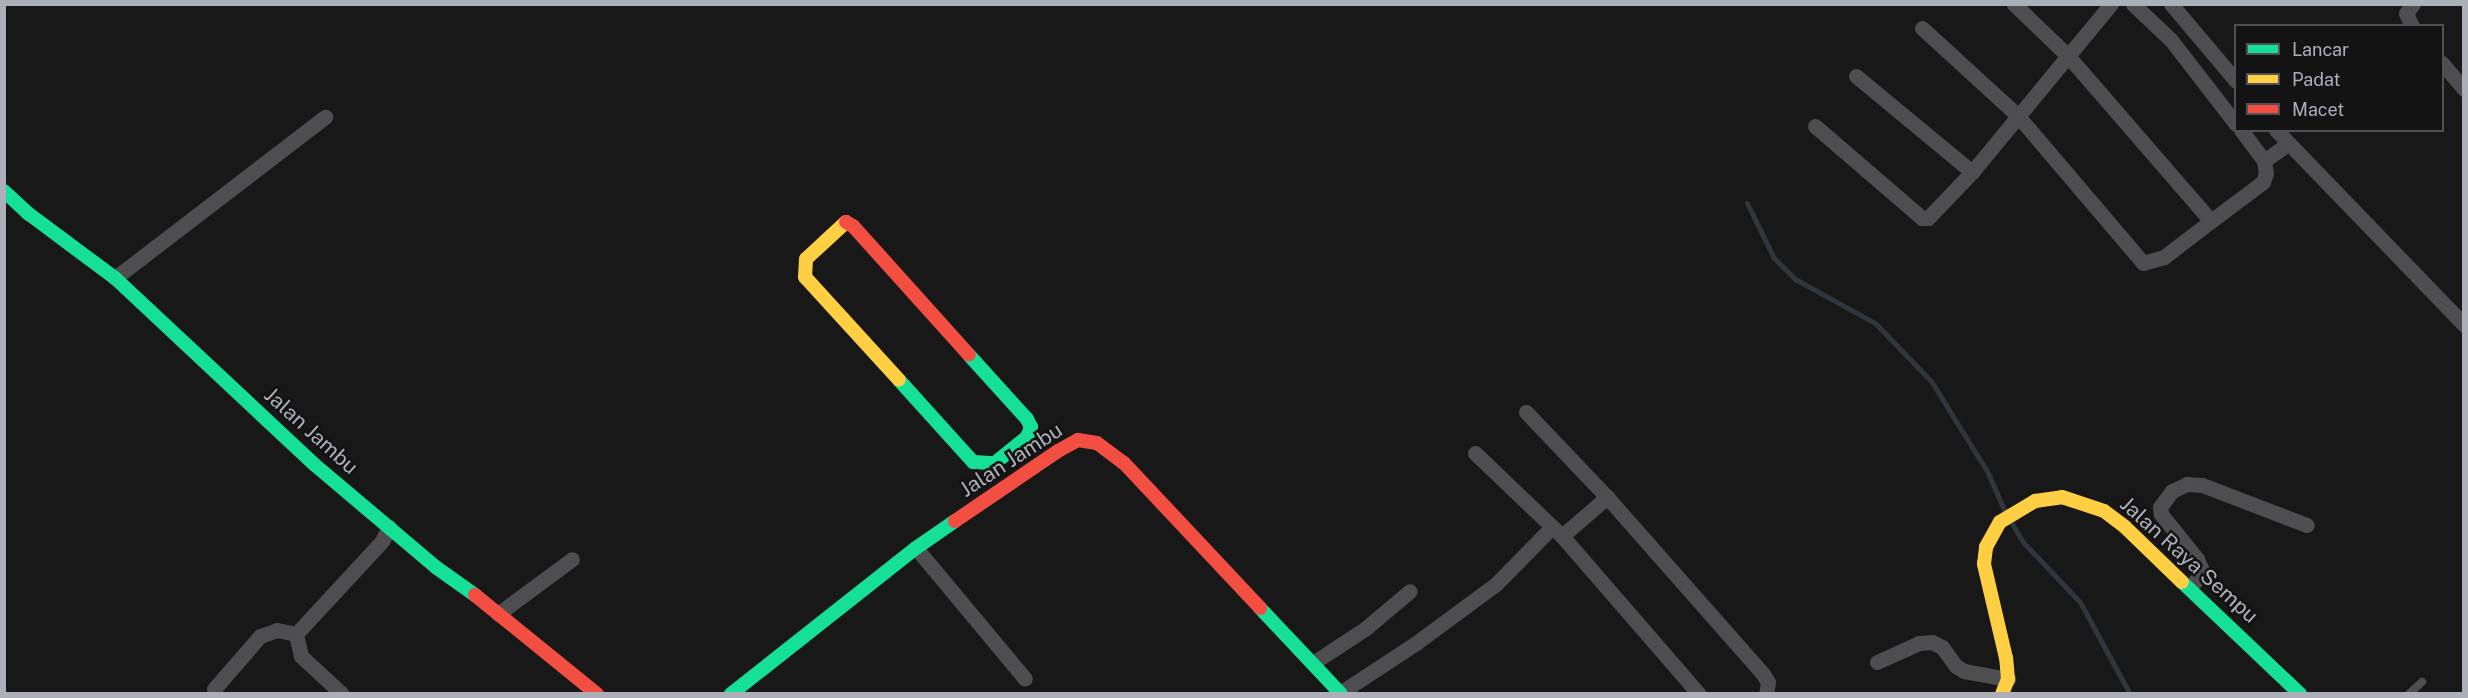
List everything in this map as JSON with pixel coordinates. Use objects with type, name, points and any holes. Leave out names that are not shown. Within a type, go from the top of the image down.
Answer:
[{"type":"street","points":[[2014,4],[2068,56],[2211,221]]},
{"type":"street","points":[[1815,126],[1925,219],[1932,216],[1972,172],[2111,4]]},
{"type":"street","points":[[2133,4],[2171,40],[2234,123]]},
{"type":"street","points":[[2172,4],[2234,80]]},
{"type":"street","points":[[2411,24],[2406,14],[2413,4]]},
{"type":"street","points":[[1922,28],[2018,116],[2143,263],[2164,257],[2263,182],[2266,173],[2264,161],[2242,132]]},
{"type":"street","points":[[2444,65],[2463,89]]},
{"type":"street","points":[[1856,76],[1972,172]]},
{"type":"street","points":[[115,278],[325,117]]},
{"type":"street","points":[[2278,132],[2463,325]]},
{"type":"street","points":[[2264,161],[2287,144]]},
{"type":"street","name":"Jalan Jambu","points":[[4,191],[29,214],[115,278],[315,465],[597,693]]},
{"type":"street","points":[[994,463],[1027,437],[1031,428],[1027,419],[854,226],[846,222],[839,226],[806,259],[805,277],[973,462],[994,463],[1011,483]]},
{"type":"street","points":[[1526,412],[1607,497],[1763,674],[1768,682],[1766,693]]},
{"type":"street","name":"Jalan Jambu","points":[[731,693],[916,548],[1074,442],[1089,441],[1105,448],[1161,500],[1341,693]]},
{"type":"street","points":[[1475,453],[1557,532],[1699,693]]},
{"type":"street","points":[[2190,587],[2200,576],[2201,568],[2197,559],[2161,514],[2160,507],[2172,491],[2187,484],[2202,485],[2307,525]]},
{"type":"street","points":[[1341,693],[1416,643],[1496,584],[1557,532],[1607,497]]},
{"type":"street","name":"Jalan Raya Sempu","points":[[2005,686],[2006,658],[1984,564],[1986,547],[2000,522],[2044,498],[2062,497],[2104,511],[2190,587],[2300,693]]},
{"type":"street","points":[[296,633],[382,541],[389,527]]},
{"type":"street","points":[[916,548],[1025,679]]},
{"type":"street","points":[[498,614],[573,559]]},
{"type":"street","points":[[1313,663],[1366,628],[1410,591]]},
{"type":"street","points":[[214,689],[260,636],[277,630],[296,633]]},
{"type":"street","points":[[296,633],[301,657],[342,693]]},
{"type":"street","points":[[1877,662],[1919,643],[1932,642],[1942,647],[1956,666],[1964,671],[2005,686]]},
{"type":"lane","points":[[2409,693],[2422,682]]},
{"type":"waterway","points":[[1747,203],[1774,258],[1795,279],[1875,323],[1931,381],[1987,471],[2006,514]]},
{"type":"waterway","points":[[2011,522],[2023,542],[2080,602],[2130,694]]},
{"type":"traffic: fast","points":[[4,191],[29,214],[115,278],[315,465],[437,568],[475,595]]},
{"type":"traffic: fast","points":[[899,380],[973,462],[995,463],[1027,437],[1031,427],[1027,419],[969,355]]},
{"type":"traffic: fast","points":[[731,694],[916,548],[955,521]]},
{"type":"traffic: fast","points":[[2182,582],[2300,694]]},
{"type":"traffic: fast","points":[[1260,608],[1341,694]]},
{"type":"traffic: slow","points":[[846,222],[806,259],[805,277],[899,380]]},
{"type":"traffic: slow","points":[[2002,694],[2008,679],[2006,658],[1984,564],[1986,547],[2000,522],[2035,501],[2062,497],[2104,511],[2125,527],[2182,582]]},
{"type":"traffic: jam","points":[[846,222],[853,226],[969,355]]},
{"type":"traffic: jam","points":[[955,521],[1058,451],[1078,440],[1097,443],[1124,463],[1260,608]]},
{"type":"traffic: jam","points":[[475,595],[597,694]]}]
